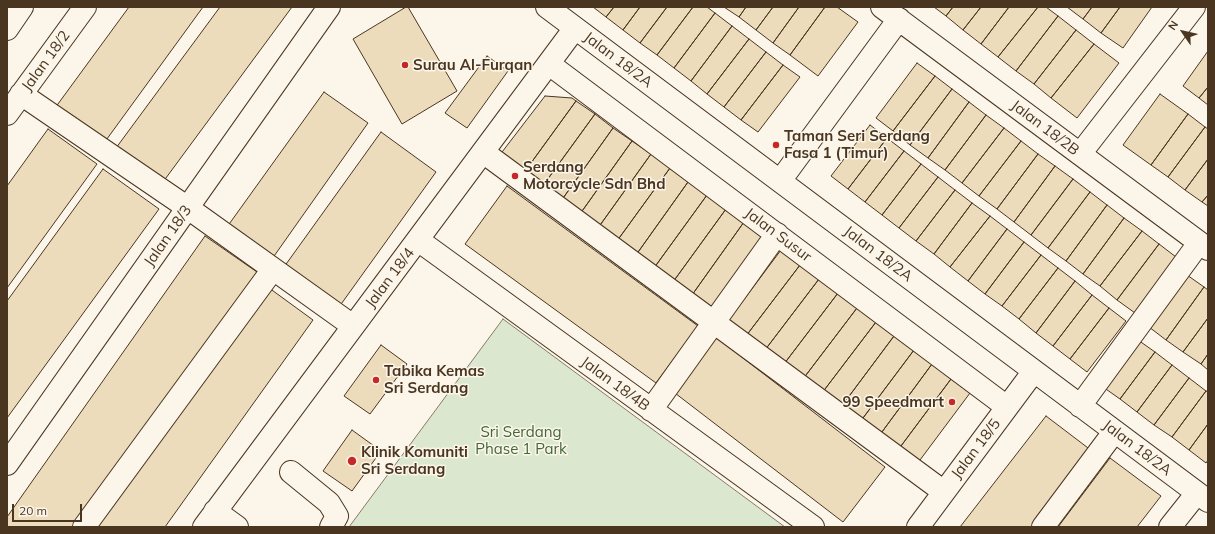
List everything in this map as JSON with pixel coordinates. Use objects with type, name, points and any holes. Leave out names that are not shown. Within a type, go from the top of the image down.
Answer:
[{"type":"street","points":[[7,29],[22,7]]},
{"type":"street","name":"Jalan 18/2","points":[[7,114],[84,7]]},
{"type":"street","name":"Jalan 18/3","points":[[7,464],[330,7]]},
{"type":"street","name":"Jalan 18/2A","points":[[547,7],[1202,497]]},
{"type":"street","points":[[1080,154],[1194,7]]},
{"type":"street","points":[[780,181],[891,13]]},
{"type":"street","name":"Jalan 18/2B","points":[[891,13],[1203,246]]},
{"type":"street","name":"Jalan 18/4","points":[[210,519],[575,28]]},
{"type":"street","name":"Jalan Susur","points":[[548,64],[1007,407]]},
{"type":"street","points":[[21,94],[188,208],[353,326]]},
{"type":"street","points":[[483,152],[944,492]]},
{"type":"street","points":[[651,410],[777,234]]},
{"type":"street","name":"Jalan 18/4B","points":[[418,240],[813,527]]},
{"type":"street","points":[[1080,406],[1203,246]]},
{"type":"street","points":[[84,527],[273,269]]},
{"type":"street","name":"Jalan 18/5","points":[[918,527],[1034,371]]},
{"type":"street","points":[[1042,527],[1114,432]]},
{"type":"street","points":[[291,472],[329,503],[338,516],[331,527]]},
{"type":"street","points":[[1170,527],[1202,497]]},
{"type":"street","points":[[210,519],[237,527]]},
{"type":"green space","name":"Sri Serdang Phase 1 Park","points":[[503,319],[785,527],[349,527]]},
{"type":"building","points":[[129,7],[203,7],[104,143],[55,108]]},
{"type":"building","points":[[220,7],[292,7],[163,182],[116,148]]},
{"type":"building","name":"Surau Al-Furqan","points":[[408,7],[457,91],[402,124],[353,39]]},
{"type":"building","points":[[593,7],[614,7],[606,17]]},
{"type":"building","points":[[614,7],[640,7],[623,30],[606,17]]},
{"type":"building","points":[[640,7],[667,7],[640,43],[623,30]]},
{"type":"building","points":[[667,7],[693,7],[657,55],[640,43]]},
{"type":"building","points":[[693,7],[707,7],[715,13],[674,68],[657,55]]},
{"type":"building","points":[[724,7],[746,7],[739,17]]},
{"type":"building","points":[[746,7],[773,7],[756,30],[739,17]]},
{"type":"building","points":[[773,7],[799,7],[773,43],[756,30]]},
{"type":"building","points":[[799,7],[825,7],[790,55],[773,43]]},
{"type":"building","points":[[825,7],[837,7],[858,22],[818,76],[790,55]]},
{"type":"building","points":[[934,7],[953,7],[946,16]]},
{"type":"building","points":[[953,7],[981,7],[963,30],[946,16]]},
{"type":"building","points":[[981,7],[1009,7],[981,44],[963,30]]},
{"type":"building","points":[[1009,7],[1038,7],[998,57],[981,44]]},
{"type":"building","points":[[1038,7],[1046,7],[1058,16],[1016,71],[998,57]]},
{"type":"building","points":[[1067,7],[1092,7],[1083,19]]},
{"type":"building","points":[[1092,7],[1120,7],[1101,33],[1083,19]]},
{"type":"building","points":[[1120,7],[1152,7],[1123,48],[1101,33]]},
{"type":"building","points":[[715,13],[732,26],[691,81],[674,68]]},
{"type":"building","points":[[1058,16],[1076,30],[1034,84],[1016,71]]},
{"type":"building","points":[[732,26],[749,39],[707,94],[691,81]]},
{"type":"building","points":[[1076,30],[1094,44],[1051,98],[1034,84]]},
{"type":"building","points":[[749,39],[766,52],[724,107],[707,94]]},
{"type":"building","points":[[1094,44],[1119,63],[1077,118],[1051,98]]},
{"type":"building","points":[[1208,51],[1208,87],[1199,98],[1183,86]]},
{"type":"building","points":[[766,52],[783,65],[741,120],[724,107]]},
{"type":"building","points":[[487,56],[508,71],[467,128],[445,113]]},
{"type":"building","points":[[917,63],[935,76],[893,131],[876,118]]},
{"type":"building","points":[[783,65],[800,77],[758,132],[741,120]]},
{"type":"building","points":[[935,76],[952,89],[910,145],[893,131]]},
{"type":"building","points":[[1208,87],[1208,105],[1199,98]]},
{"type":"building","points":[[952,89],[969,102],[928,158],[910,145]]},
{"type":"building","points":[[324,92],[368,123],[272,259],[227,227]]},
{"type":"building","points":[[1160,94],[1188,114],[1151,165],[1123,145]]},
{"type":"building","points":[[545,96],[572,98],[576,101],[523,174],[499,156]]},
{"type":"building","points":[[576,101],[595,114],[542,187],[523,174]]},
{"type":"building","points":[[969,102],[986,115],[945,170],[928,158]]},
{"type":"building","points":[[595,114],[613,128],[561,201],[542,187]]},
{"type":"building","points":[[1188,114],[1205,127],[1168,177],[1151,165]]},
{"type":"building","points":[[986,115],[1004,128],[962,183],[945,170]]},
{"type":"building","points":[[870,125],[887,138],[848,189],[831,176]]},
{"type":"building","points":[[1205,127],[1208,129],[1208,159],[1185,190],[1168,177]]},
{"type":"building","points":[[613,128],[632,141],[580,214],[561,201]]},
{"type":"building","points":[[1004,128],[1021,141],[979,196],[962,183]]},
{"type":"building","points":[[48,129],[97,164],[7,288],[7,186]]},
{"type":"building","points":[[381,132],[436,172],[339,307],[284,267]]},
{"type":"building","points":[[887,138],[904,151],[865,202],[848,189]]},
{"type":"building","points":[[632,141],[651,154],[598,228],[580,214]]},
{"type":"building","points":[[1021,141],[1038,154],[997,209],[979,196]]},
{"type":"building","points":[[904,151],[921,164],[882,215],[865,202]]},
{"type":"building","points":[[651,154],[670,168],[617,241],[598,228]]},
{"type":"building","points":[[1038,154],[1055,166],[1014,222],[997,209]]},
{"type":"building","points":[[1208,159],[1208,195],[1202,202],[1185,190]]},
{"type":"building","points":[[921,164],[938,177],[899,228],[882,215]]},
{"type":"building","points":[[1055,166],[1073,179],[1031,235],[1014,222]]},
{"type":"building","points":[[670,168],[688,182],[636,255],[617,241]]},
{"type":"building","points":[[103,169],[159,209],[7,418],[7,301]]},
{"type":"building","points":[[938,177],[955,190],[916,241],[899,228]]},
{"type":"building","points":[[1073,179],[1090,192],[1048,248],[1031,235]]},
{"type":"building","points":[[688,182],[707,195],[654,268],[636,255]]},
{"type":"building","points":[[507,186],[698,326],[656,383],[465,244]]},
{"type":"building","points":[[955,190],[972,203],[934,254],[916,241]]},
{"type":"building","points":[[1090,192],[1107,205],[1066,261],[1048,248]]},
{"type":"building","points":[[707,195],[726,209],[673,282],[654,268]]},
{"type":"building","points":[[1208,195],[1208,206],[1202,202]]},
{"type":"building","points":[[972,203],[990,216],[950,267],[934,254]]},
{"type":"building","points":[[1107,205],[1124,218],[1083,274],[1066,261]]},
{"type":"building","points":[[726,209],[744,222],[692,295],[673,282]]},
{"type":"building","points":[[990,216],[1007,229],[968,281],[950,267]]},
{"type":"building","points":[[1124,218],[1142,231],[1100,286],[1083,274]]},
{"type":"building","points":[[744,222],[763,236],[710,309],[692,295]]},
{"type":"building","points":[[1007,229],[1024,242],[985,294],[968,281]]},
{"type":"building","points":[[1142,231],[1159,244],[1117,300],[1100,286]]},
{"type":"building","points":[[205,236],[257,272],[76,527],[7,527],[7,517]]},
{"type":"building","points":[[1024,242],[1041,255],[1002,306],[985,294]]},
{"type":"building","points":[[1159,244],[1176,257],[1135,313],[1117,300]]},
{"type":"building","points":[[781,250],[800,265],[746,336],[727,322]]},
{"type":"building","points":[[1041,255],[1058,268],[1019,319],[1002,306]]},
{"type":"building","points":[[800,265],[819,279],[765,350],[746,336]]},
{"type":"building","points":[[1058,268],[1075,281],[1036,333],[1019,319]]},
{"type":"building","points":[[1187,275],[1204,287],[1166,340],[1149,327]]},
{"type":"building","points":[[819,279],[838,293],[784,364],[765,350]]},
{"type":"building","points":[[1075,281],[1092,295],[1053,346],[1036,333]]},
{"type":"building","points":[[265,285],[313,320],[165,527],[93,527]]},
{"type":"building","points":[[1204,287],[1208,290],[1208,318],[1183,352],[1166,340]]},
{"type":"building","points":[[838,293],[857,308],[803,379],[784,364]]},
{"type":"building","points":[[1092,295],[1109,308],[1070,359],[1053,346]]},
{"type":"building","points":[[857,308],[876,322],[822,393],[803,379]]},
{"type":"building","points":[[1109,308],[1126,321],[1087,372],[1070,359]]},
{"type":"building","points":[[1208,318],[1208,354],[1201,364],[1183,352]]},
{"type":"building","points":[[876,322],[894,336],[841,407],[822,393]]},
{"type":"building","points":[[713,335],[885,467],[843,522],[671,390]]},
{"type":"building","points":[[894,336],[914,350],[860,422],[841,407]]},
{"type":"building","points":[[1138,340],[1155,352],[1120,399],[1103,387]]},
{"type":"building","name":"Tabika Kemas Sri Serdang","points":[[381,345],[407,364],[370,414],[344,396]]},
{"type":"building","points":[[914,350],[932,364],[879,436],[860,422]]},
{"type":"building","points":[[1155,352],[1172,365],[1137,412],[1120,399]]},
{"type":"building","points":[[1208,354],[1208,370],[1201,364]]},
{"type":"building","points":[[932,364],[951,379],[898,450],[879,436]]},
{"type":"building","points":[[1172,365],[1189,378],[1154,425],[1137,412]]},
{"type":"building","points":[[1189,378],[1206,391],[1172,437],[1154,425]]},
{"type":"building","points":[[951,379],[970,393],[917,464],[898,450]]},
{"type":"building","points":[[1206,391],[1208,392],[1208,424],[1189,450],[1172,437]]},
{"type":"building","points":[[1046,416],[1096,454],[1039,527],[960,527]]},
{"type":"building","points":[[1208,424],[1208,460],[1206,463],[1189,450]]},
{"type":"building","name":"Klinik Komuniti Sri Serdang","points":[[352,430],[381,451],[352,491],[323,471]]},
{"type":"building","points":[[1110,458],[1161,496],[1137,527],[1058,527]]},
{"type":"place","name":"Surau Al-Furqan","points":[[405,65]]},
{"type":"place","name":"Taman Seri Serdang Fasa 1 (Timur)","points":[[776,145]]},
{"type":"place","name":"Serdang Motorcycle Sdn Bhd","points":[[515,176]]},
{"type":"place","name":"Tabika Kemas Sri Serdang","points":[[376,380]]},
{"type":"place","name":"99 Speedmart","points":[[952,402]]},
{"type":"place","name":"Klinik Komuniti Sri Serdang","points":[[352,461]]}]
